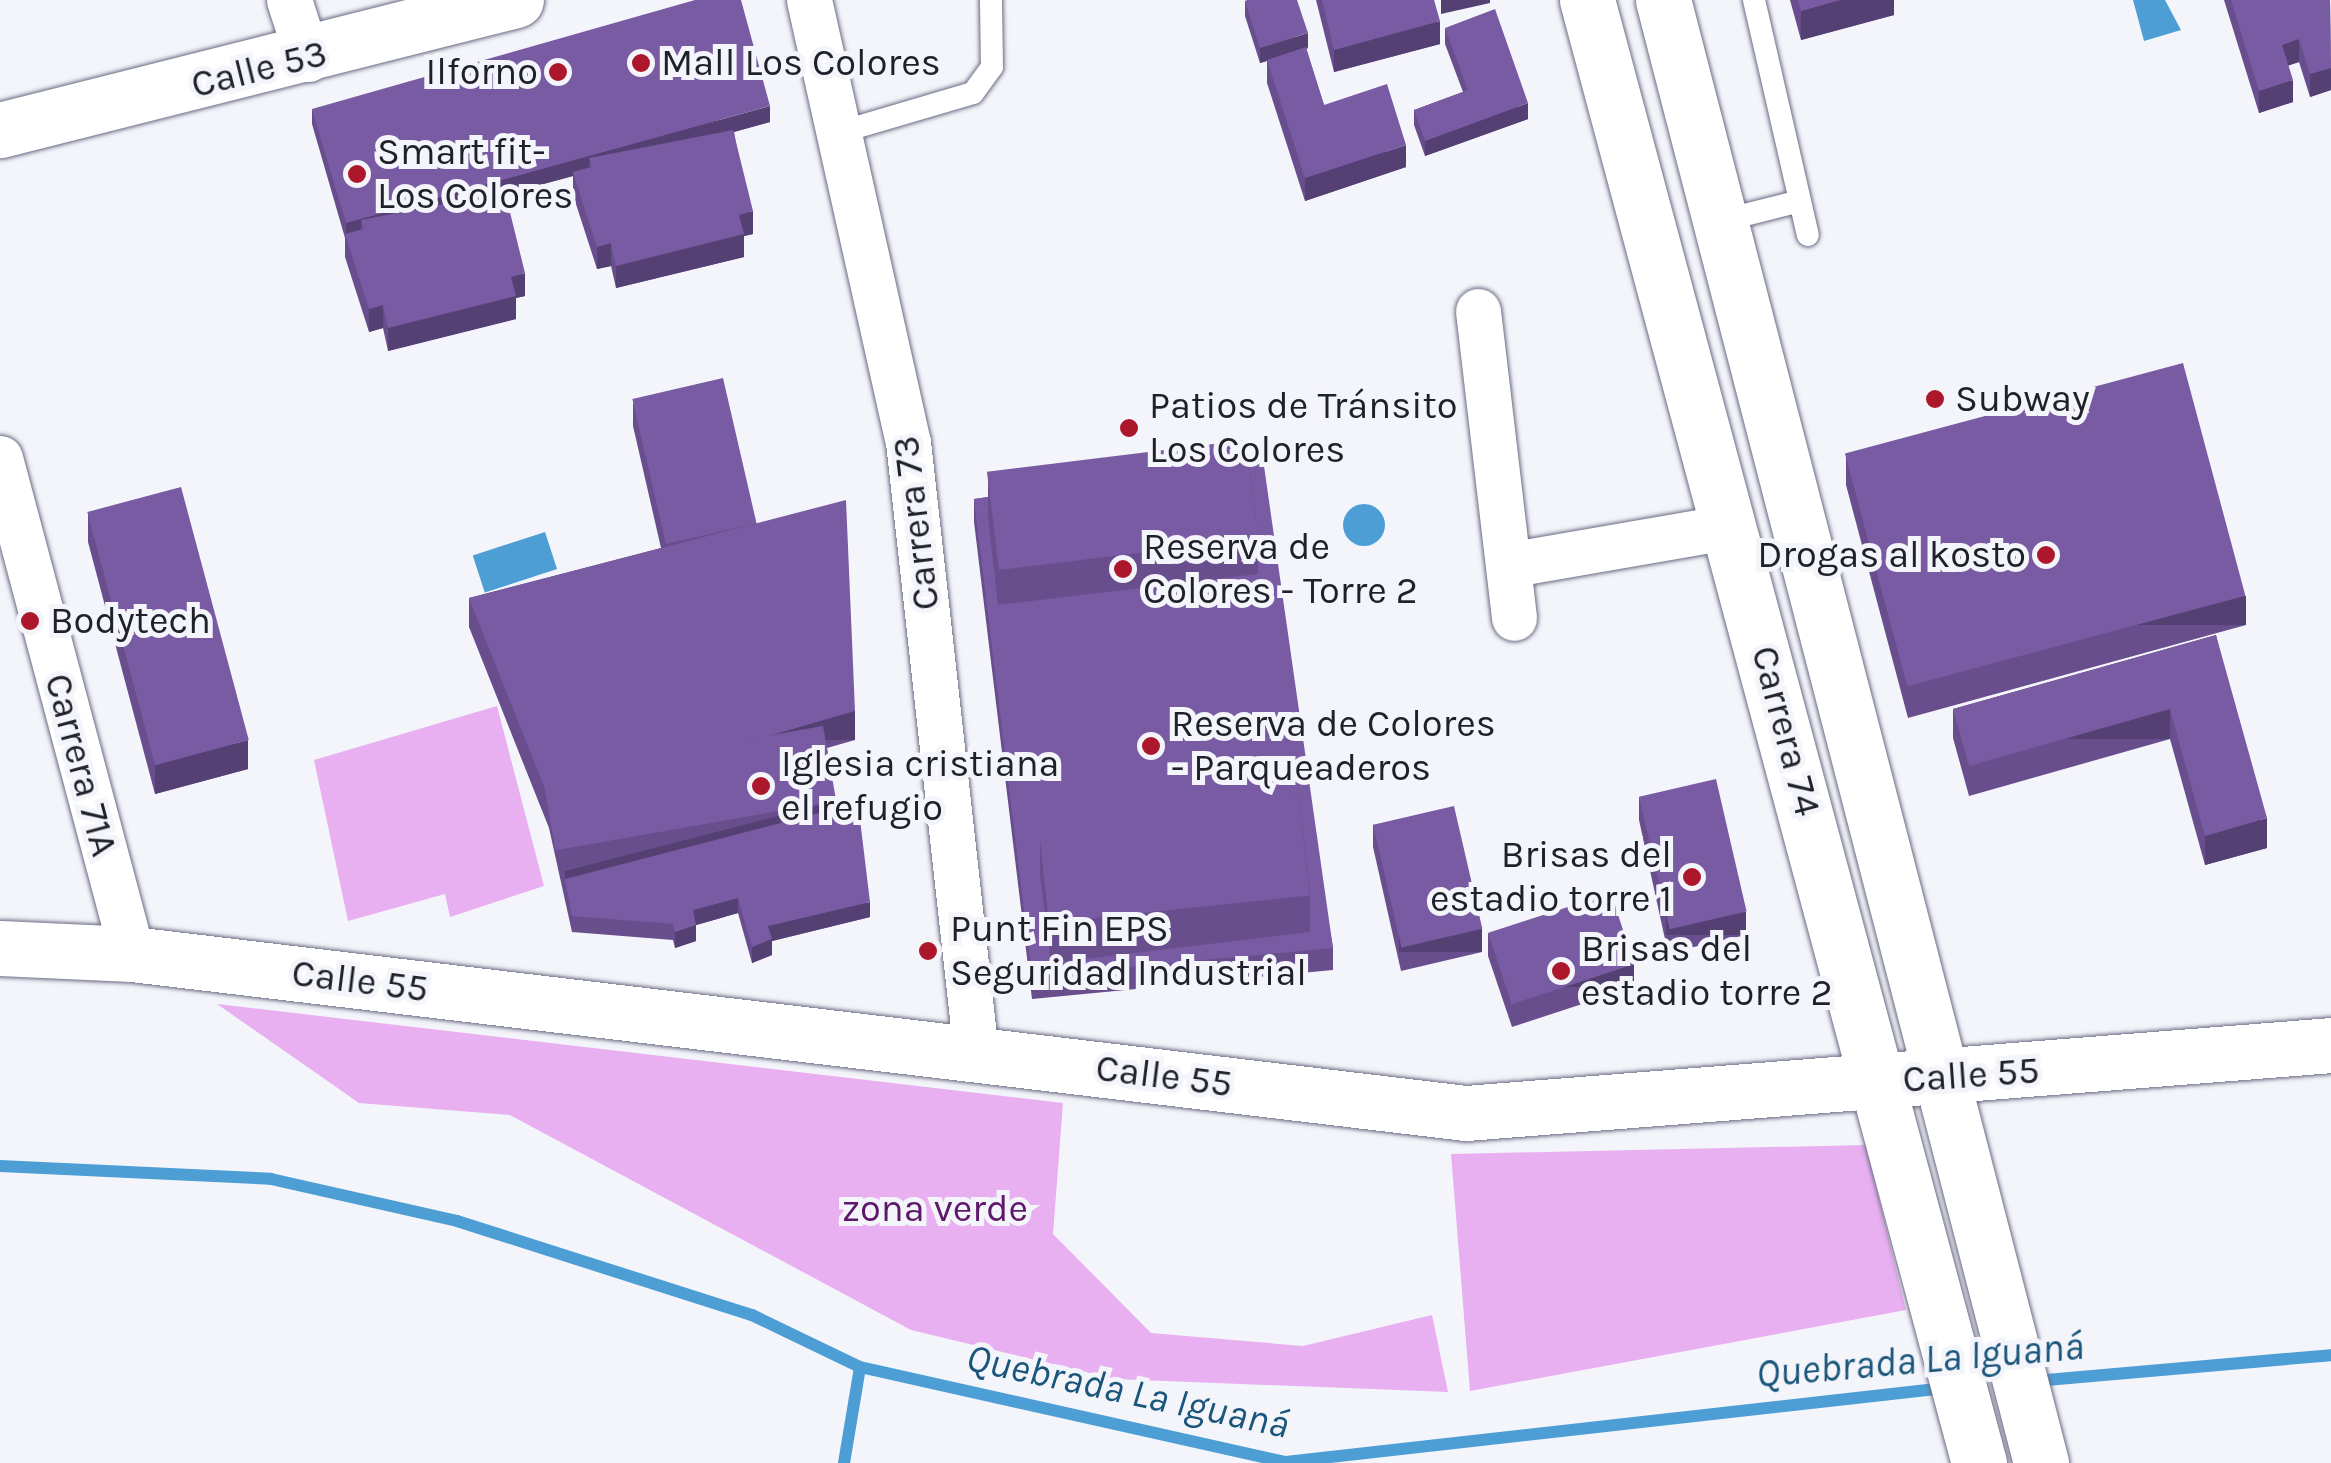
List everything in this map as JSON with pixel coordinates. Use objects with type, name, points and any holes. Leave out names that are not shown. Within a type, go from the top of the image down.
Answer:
[{"type":"main road","name":"Carrera 74","points":[[1587,0],[1732,526],[1872,1082],[1979,1463]]},
{"type":"main road","name":"Carrera 74","points":[[1663,0],[2041,1463]]},
{"type":"main road","name":"Calle 53","points":[[0,130],[308,60],[495,2]]},
{"type":"main road","name":"Calle 55","points":[[0,948],[132,954],[1466,1113],[2331,1045]]},
{"type":"street","points":[[289,0],[308,60]]},
{"type":"street","name":"Carrera 73","points":[[809,0],[844,132],[908,442],[976,1054]]},
{"type":"street","points":[[1478,310],[1513,564],[1514,618]]},
{"type":"street","name":"Carrera 71A","points":[[0,458],[11,547],[132,954]]},
{"type":"street","points":[[1513,564],[1732,526]]},
{"type":"lane","points":[[844,132],[972,92],[992,68],[991,0]]},
{"type":"lane","points":[[1754,0],[1808,235]]},
{"type":"lane","points":[[1720,222],[1800,200]]},
{"type":"green space","points":[[497,706],[544,886],[450,917],[445,894],[348,921],[314,760]]},
{"type":"green space","name":"zona verde","points":[[217,1004],[1063,1103],[1053,1234],[1151,1333],[1303,1346],[1432,1315],[1448,1392],[1115,1379],[911,1330],[510,1115],[359,1103]]},
{"type":"green space","points":[[1866,1145],[1906,1310],[1470,1391],[1451,1154]]},
{"type":"water","points":[[2133,0],[2165,0],[2181,30],[2144,41]]},
{"type":"water","points":[[1364,504],[1379,510],[1385,525],[1379,540],[1364,546],[1349,540],[1343,525],[1349,510]]},
{"type":"water","points":[[545,532],[557,569],[485,593],[473,555]]},
{"type":"building","name":"Mall Los Colores","points":[[695,0],[741,0],[770,106],[346,223],[312,109]]},
{"type":"building","points":[[1247,0],[1297,0],[1308,33],[1260,48]]},
{"type":"building","points":[[1322,0],[1434,0],[1440,21],[1334,50]]},
{"type":"building","points":[[1798,0],[1840,0],[1801,11]]},
{"type":"building","points":[[2231,0],[2330,0],[2331,68],[2310,74],[2299,39],[2282,45],[2293,80],[2259,91]]},
{"type":"building","points":[[1495,9],[1528,103],[1425,141],[1414,110],[1468,90],[1445,28]]},
{"type":"building","points":[[1306,47],[1324,105],[1387,84],[1406,145],[1305,178],[1267,60]]},
{"type":"building","points":[[733,130],[753,211],[739,215],[744,234],[616,266],[611,243],[597,247],[573,172],[591,167],[589,158]]},
{"type":"building","points":[[505,192],[525,273],[511,277],[516,296],[388,328],[383,305],[369,309],[345,234],[363,229],[361,220]]},
{"type":"building","name":"Drogas al kosto","points":[[2183,363],[2245,596],[1907,686],[1845,454]]},
{"type":"building","points":[[723,378],[757,523],[666,544],[632,399]]},
{"type":"building","points":[[1246,440],[1258,538],[999,570],[987,472]]},
{"type":"building","points":[[1263,459],[1333,948],[1032,976],[974,499],[988,497],[998,605],[1258,574],[1249,461]],"holes":[[[1299,797],[1310,895],[1310,932],[1051,963],[1040,875],[1040,838]]]},
{"type":"building","points":[[181,487],[249,740],[155,765],[87,512]]},
{"type":"building","points":[[846,500],[855,711],[549,799],[469,598]]},
{"type":"building","points":[[2216,635],[2267,818],[2205,836],[2170,709],[1969,766],[1953,709]]},
{"type":"building","points":[[823,726],[836,801],[556,850],[542,775]]},
{"type":"building","name":"Brisas del estadio torre 1","points":[[1716,779],[1747,912],[1670,929],[1639,797]]},
{"type":"building","points":[[1299,797],[1309,895],[1049,923],[1038,824]]},
{"type":"building","points":[[858,803],[870,902],[768,926],[772,939],[752,947],[738,898],[693,910],[696,925],[675,932],[673,924],[572,916],[565,879]]},
{"type":"building","points":[[1454,806],[1482,929],[1401,947],[1373,825]]},
{"type":"building","name":"Brisas del estadio torre 2","points":[[1611,893],[1634,964],[1511,1004],[1488,933]]},
{"type":"waterway","name":"Quebrada La Iguaná","points":[[0,1166],[271,1179],[457,1221],[752,1315],[860,1367],[1286,1462],[1945,1388]]},
{"type":"waterway","name":"Quebrada La Iguaná","points":[[2035,1381],[2331,1355]]},
{"type":"waterway","points":[[844,1463],[860,1367]]},
{"type":"place","name":"Mall Los Colores","points":[[641,63]]},
{"type":"place","name":"Ilforno","points":[[558,72]]},
{"type":"place","name":"Smart fit- Los Colores","points":[[357,174]]},
{"type":"place","name":"Subway","points":[[1935,399]]},
{"type":"place","name":"Patios de Tránsito Los Colores","points":[[1129,428]]},
{"type":"place","name":"Drogas al kosto","points":[[2046,555]]},
{"type":"place","name":"Reserva de Colores - Torre 2","points":[[1123,569]]},
{"type":"place","name":"Bodytech","points":[[30,621]]},
{"type":"place","name":"Reserva de Colores - Parqueaderos","points":[[1151,746]]},
{"type":"place","name":"Iglesia cristiana el refugio","points":[[761,786]]},
{"type":"place","name":"Brisas del estadio torre 1","points":[[1692,877]]},
{"type":"place","name":"Punt Fin EPS Seguridad Industrial","points":[[928,951]]},
{"type":"place","name":"Brisas del estadio torre 2","points":[[1561,971]]}]
